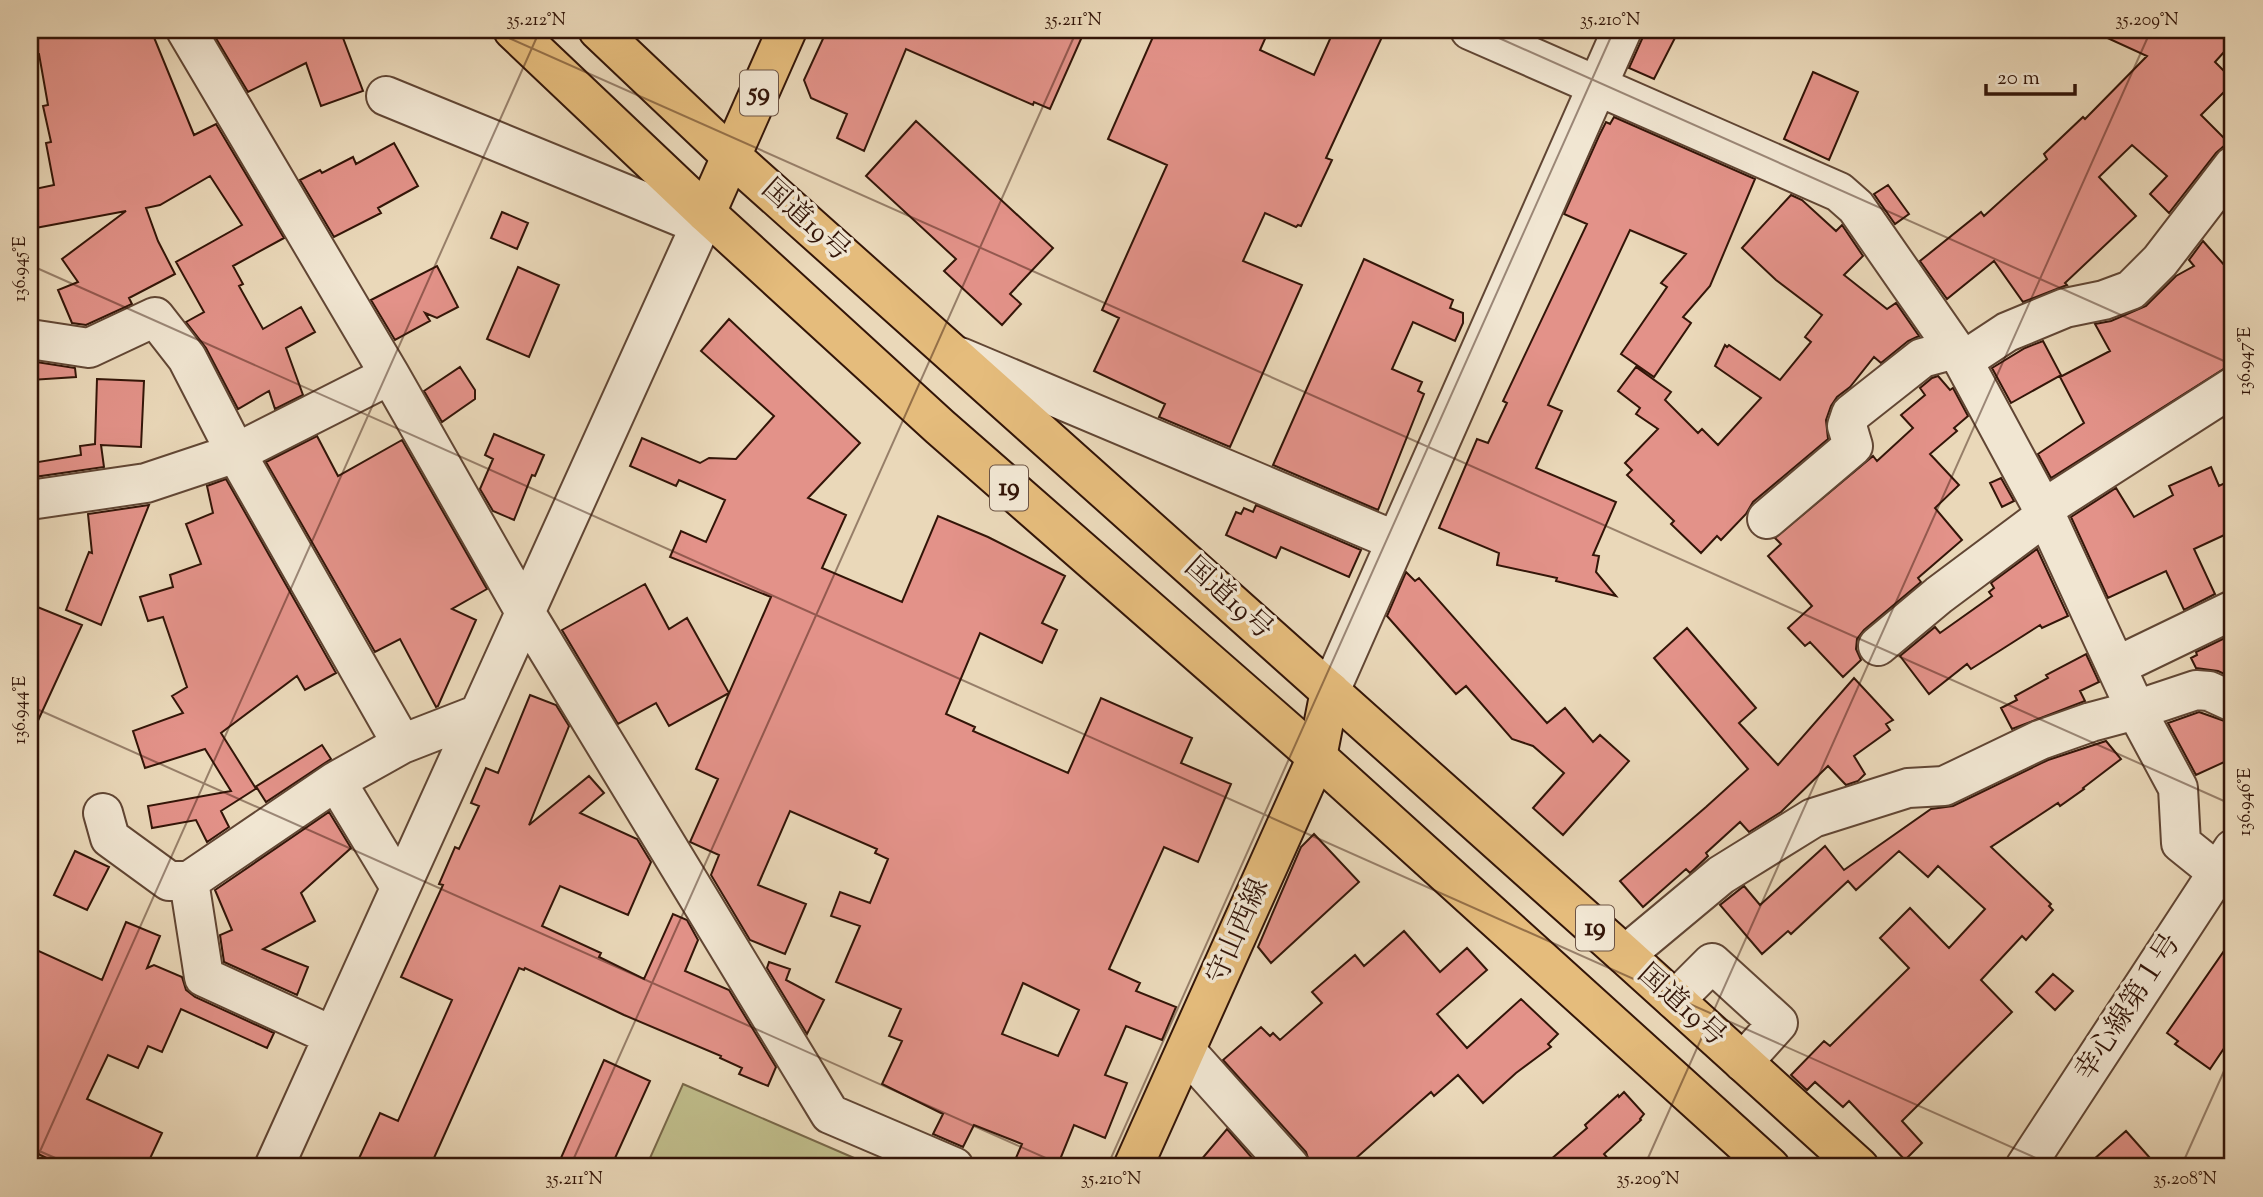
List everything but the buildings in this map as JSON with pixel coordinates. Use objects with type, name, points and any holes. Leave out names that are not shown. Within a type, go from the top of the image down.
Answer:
[{"type":"main road","name":"19","points":[[513,30],[704,219],[1317,757],[1770,1167]]},
{"type":"main road","name":"国道19号","points":[[598,30],[731,156],[1859,1167]]},
{"type":"main road","name":"59","points":[[704,219],[787,30]]},
{"type":"main road","name":"守山西線","points":[[1133,1167],[1317,757],[1330,691]]},
{"type":"street","points":[[186,30],[390,375],[525,612],[830,1114],[954,1167]]},
{"type":"street","points":[[1470,30],[1839,192],[1856,207],[1959,355],[2044,512],[2136,710],[2178,788],[2181,844],[2229,856]]},
{"type":"street","points":[[1330,691],[1622,30]]},
{"type":"street","points":[[274,1167],[704,219],[386,96]]},
{"type":"street","points":[[1767,519],[1853,446],[1847,426],[1851,414],[1922,358],[1959,355],[2065,308],[2104,300],[2131,290],[2160,261],[2233,166]]},
{"type":"street","points":[[30,339],[89,348],[155,317],[187,358],[236,453],[402,744]]},
{"type":"street","points":[[957,356],[1396,541]]},
{"type":"street","points":[[30,500],[146,483],[236,453],[390,375]]},
{"type":"street","points":[[1878,646],[2044,512],[2233,387]]},
{"type":"street","points":[[2117,666],[2233,610]]},
{"type":"street","points":[[1625,955],[1721,875],[1813,818],[1908,788],[1944,786],[2040,740],[2196,690],[2209,691],[2233,702]]},
{"type":"street","points":[[103,813],[110,838],[169,881],[189,881],[336,781],[402,744],[479,714]]},
{"type":"street","points":[[336,781],[400,887]]},
{"type":"street","name":"幸心線第１号","points":[[2025,1167],[2229,856]]},
{"type":"street","points":[[189,881],[204,977],[333,1036]]},
{"type":"street","points":[[1675,1000],[1712,963],[1778,1023],[1743,1062]]},
{"type":"street","points":[[1186,1051],[1290,1167]]},
{"type":"shaded area","points":[[683,1084],[875,1167],[646,1167]]}]
